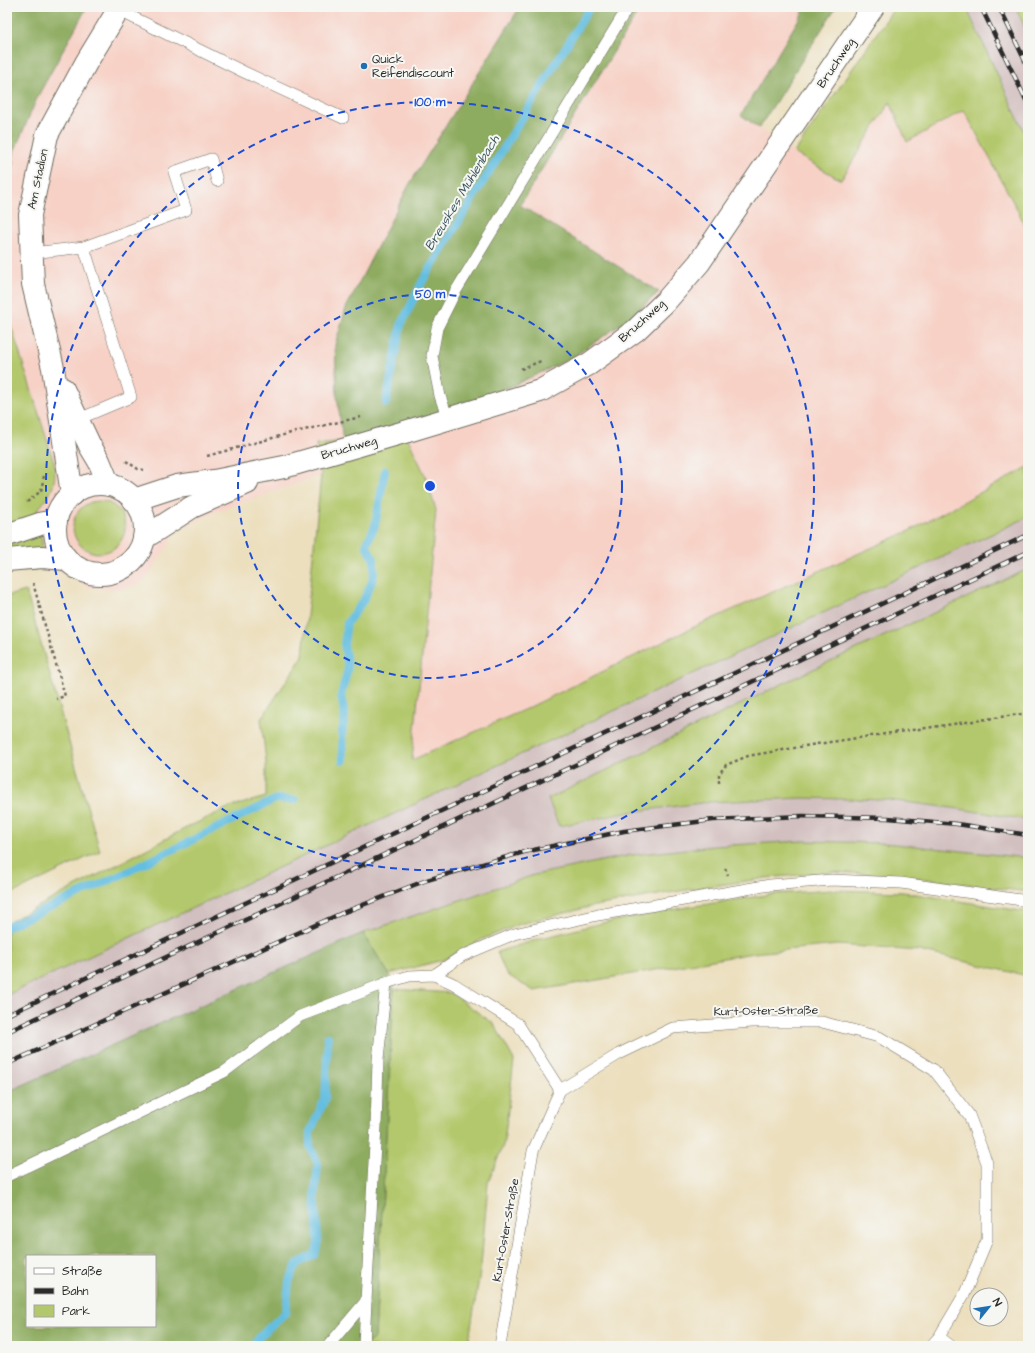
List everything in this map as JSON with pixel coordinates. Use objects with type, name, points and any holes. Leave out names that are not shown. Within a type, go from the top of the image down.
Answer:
[{"type":"street","name":"Bruchweg","points":[[134,500],[177,486],[214,481],[284,467],[448,419],[540,391],[589,364],[636,330],[666,301],[699,264],[873,7]]},
{"type":"street","name":"Am Stadion","points":[[72,494],[70,424],[53,368],[34,284],[30,215],[47,135],[86,63],[119,9]]},
{"type":"street","name":"Am Stadion","points":[[70,424],[90,446],[99,461],[109,485]]},
{"type":"street","name":"Bruchweg","points":[[144,538],[192,507],[284,467]]},
{"type":"street","points":[[96,484],[109,485],[122,491],[134,500],[143,518],[144,538],[140,551],[131,562],[119,570],[105,574],[90,574],[77,568],[66,559],[59,548],[55,535],[56,521],[61,506],[72,494],[83,488],[96,484]]},
{"type":"street","points":[[7,535],[43,523],[56,521]]},
{"type":"street","points":[[7,560],[42,557],[66,559]]},
{"type":"lane","points":[[448,419],[440,396],[432,356],[437,328],[454,294],[628,7]]},
{"type":"lane","points":[[119,9],[244,72],[343,118]]},
{"type":"lane","points":[[32,253],[84,247],[186,210],[174,172],[211,159],[217,181]]},
{"type":"lane","points":[[70,424],[132,397],[84,247]]},
{"type":"lane","points":[[7,1176],[224,1072],[300,1016],[386,983],[409,976],[434,974],[462,956],[514,934],[605,913],[770,885],[832,880],[901,883],[1028,901]]},
{"type":"lane","points":[[434,974],[454,984],[518,1024],[560,1090]]},
{"type":"lane","points":[[364,1346],[376,1127],[378,1060],[386,983]]},
{"type":"lane","name":"Kurt-Oster-Straße","points":[[500,1346],[533,1151],[560,1090],[619,1054],[673,1028],[752,1022],[822,1022],[879,1037],[934,1070],[968,1115],[987,1163],[987,1240],[965,1293],[939,1337],[931,1346]]},
{"type":"lane","points":[[328,1346],[366,1301]]},
{"type":"lane","points":[[939,1337],[951,1346]]},
{"type":"path","points":[[33,580],[65,696],[56,699]]},
{"type":"path","points":[[719,783],[719,774],[726,765],[748,756],[817,744],[1028,713]]},
{"type":"shaded area","points":[[87,7],[520,7],[409,185],[346,308],[335,345],[337,396],[343,441],[316,444],[321,475],[216,512],[175,531],[169,544],[143,583],[119,589],[89,588],[64,572],[46,569],[37,510],[45,502],[56,475],[54,462],[8,313],[7,304],[7,216],[14,152],[38,96]]},
{"type":"shaded area","points":[[641,7],[806,7],[741,115],[794,153],[841,180],[891,102],[908,142],[964,110],[1028,233],[1028,467],[909,531],[694,627],[528,708],[412,760],[436,510],[402,426],[457,408],[512,386],[570,359],[659,292],[520,205]]},
{"type":"shaded area","points":[[966,7],[1015,7],[1028,33],[1028,140]]},
{"type":"shaded area","points":[[1028,517],[1028,569],[790,680],[549,799],[559,826],[630,812],[709,802],[802,798],[889,800],[960,809],[1028,820],[1028,858],[885,843],[804,841],[714,846],[631,855],[534,875],[363,933],[7,1092],[7,995]]},
{"type":"green space","points":[[7,7],[87,7],[38,96],[14,152],[7,216]]},
{"type":"green space","points":[[520,7],[641,7],[520,205],[659,292],[626,321],[570,359],[512,386],[457,408],[343,441],[337,396],[335,345],[346,308],[409,185]]},
{"type":"green space","points":[[806,7],[836,7],[759,128],[741,115]]},
{"type":"green space","points":[[895,7],[966,7],[1028,140],[1028,233],[1020,215],[964,110],[907,142],[890,102],[841,180],[794,153]]},
{"type":"green space","points":[[1015,7],[1028,7],[1028,33]]},
{"type":"green space","points":[[7,313],[54,462],[55,477],[50,494],[37,510],[46,569],[17,570],[7,572]]},
{"type":"green space","points":[[402,426],[425,475],[436,510],[412,760],[528,708],[694,627],[909,531],[1028,467],[1028,517],[7,995],[7,923],[188,827],[230,807],[266,797],[266,761],[261,719],[303,656],[321,475],[316,444],[343,441]]},
{"type":"green space","points":[[94,501],[104,501],[118,508],[125,522],[125,532],[118,546],[104,553],[94,553],[84,549],[77,542],[73,532],[73,522],[77,512],[84,505]]},
{"type":"green space","points":[[1028,569],[1028,820],[960,809],[889,800],[802,798],[709,802],[630,812],[559,826],[548,799],[790,680]]},
{"type":"green space","points":[[26,591],[100,851],[7,896],[7,596]]},
{"type":"green space","points":[[804,841],[885,843],[1028,858],[1028,892],[902,876],[832,872],[766,878],[589,907],[520,924],[483,939],[443,960],[389,974],[363,933],[534,875],[631,855],[714,846]]},
{"type":"green space","points":[[833,890],[903,892],[1028,912],[1028,976],[919,951],[838,945],[753,953],[534,991],[506,974],[497,952],[542,938],[602,923],[688,907],[773,894]]},
{"type":"green space","points":[[363,933],[389,974],[394,989],[375,1338],[364,1346],[7,1346],[7,1092]]},
{"type":"green space","points":[[394,989],[451,993],[494,1024],[514,1060],[504,1143],[488,1183],[481,1266],[468,1346],[364,1346],[375,1337]]},
{"type":"waterway","name":"Breuskes Mühlenbach","points":[[386,403],[401,325],[422,282],[590,7]]},
{"type":"waterway","name":"Breuskes Mühlenbach","points":[[343,761],[342,732],[345,717],[341,695],[348,668],[344,644],[347,623],[363,601],[374,574],[374,559],[366,545],[375,526],[385,470]]},
{"type":"waterway","points":[[7,927],[123,874],[276,799],[295,800]]},
{"type":"waterway","name":"Breuskes Mühlenbach","points":[[253,1346],[260,1336],[286,1312],[289,1282],[297,1264],[315,1254],[318,1243],[315,1193],[318,1164],[310,1146],[310,1132],[325,1099],[328,1037]]},
{"type":"railway","points":[[981,7],[1028,104]]},
{"type":"railway","points":[[999,7],[1028,67]]},
{"type":"railway","points":[[7,1015],[1028,535]]},
{"type":"railway","points":[[7,1032],[1028,552]]},
{"type":"railway","points":[[7,1064],[342,913],[427,880],[524,852],[624,831],[713,820],[802,816],[888,818],[957,824],[1028,835]]},
{"type":"place","name":"Quick Reifendiscount","points":[[364,66]]}]
